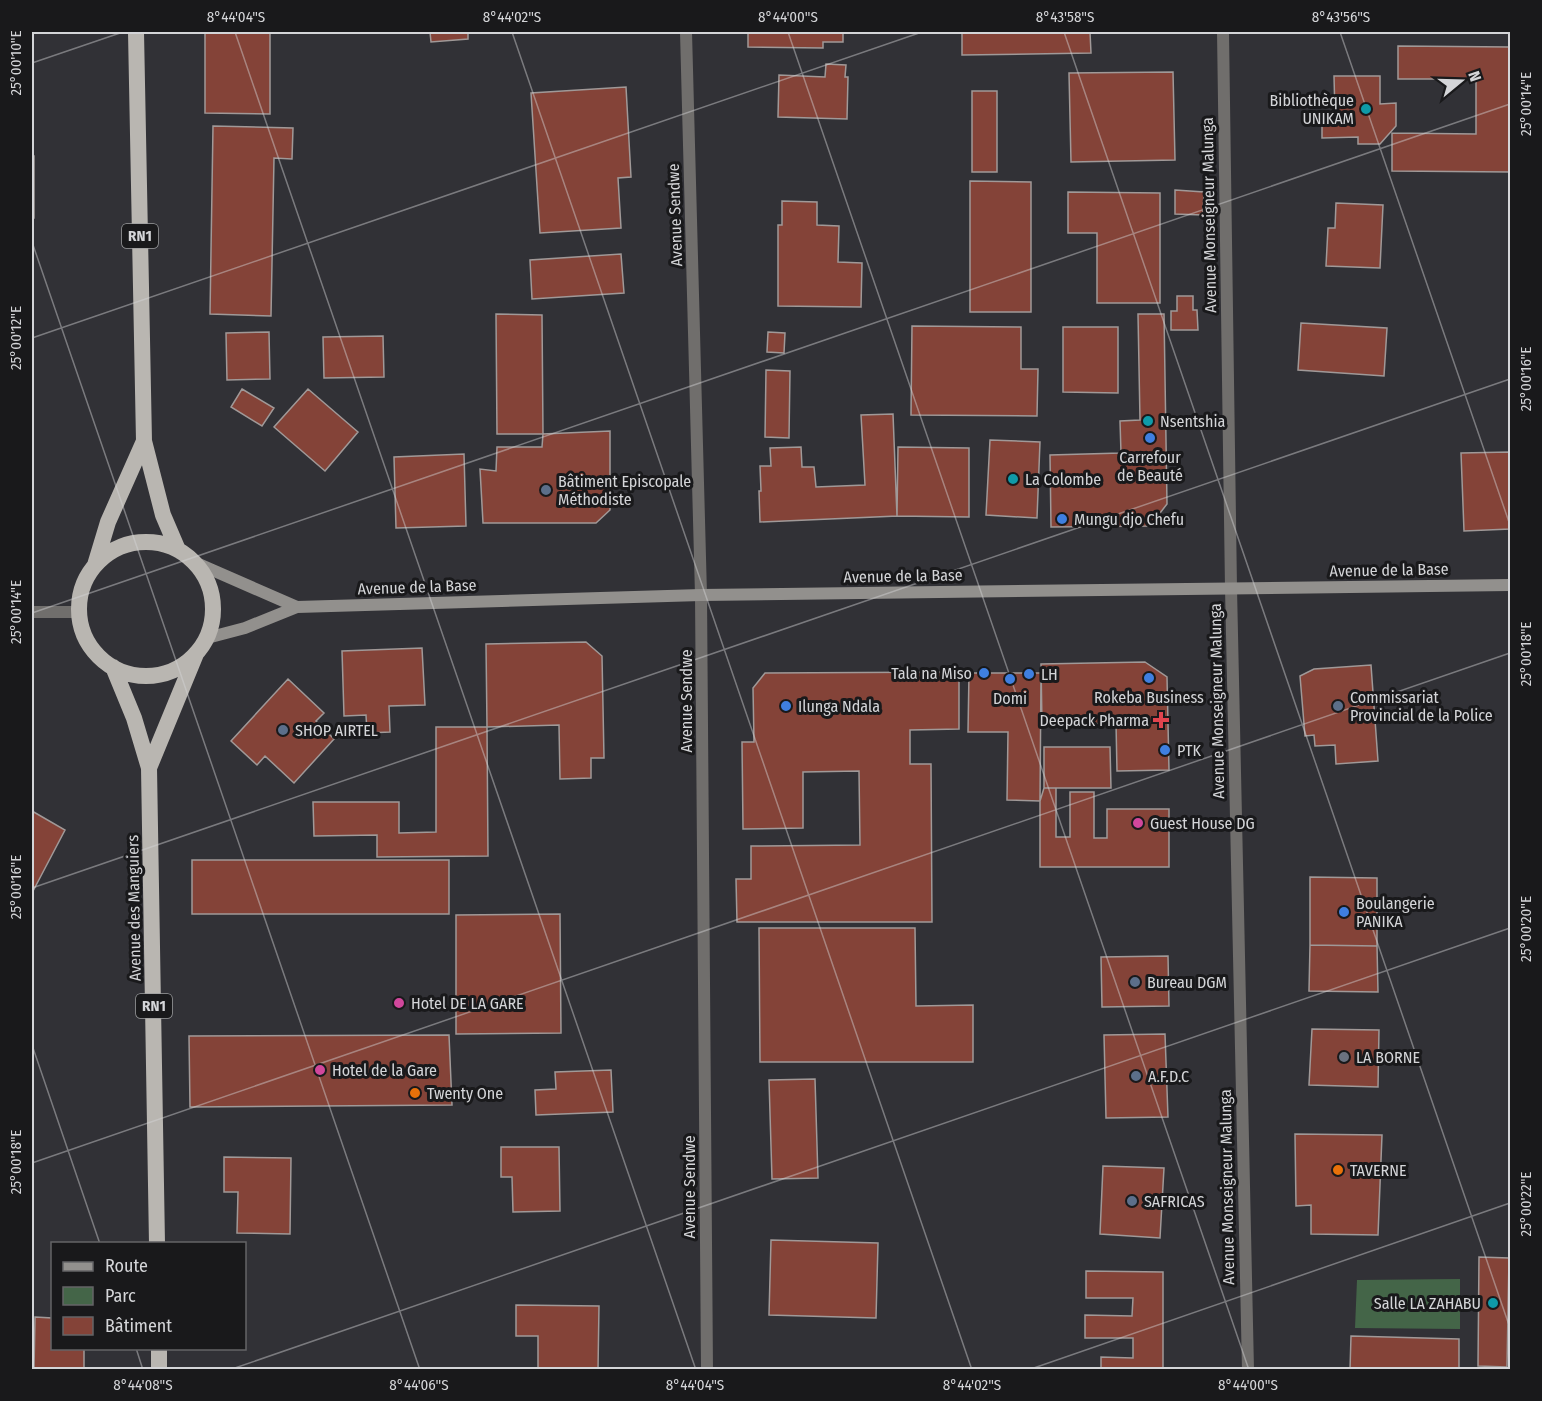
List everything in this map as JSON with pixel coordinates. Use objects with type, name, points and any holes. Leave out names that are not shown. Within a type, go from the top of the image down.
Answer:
[{"type":"highway","name":"RN1","points":[[136,32],[144,441],[163,515],[178,550]]},
{"type":"highway","name":"RN1","points":[[95,565],[108,522],[144,441]]},
{"type":"highway","points":[[156,542],[178,550],[194,562],[206,579],[212,598],[212,618],[207,638],[196,654],[178,668],[156,675],[134,675],[112,667],[95,653],[84,634],[79,612],[80,595],[95,565],[112,550],[134,543],[156,542]]},
{"type":"highway","name":"Avenue des Manguiers","points":[[158,1242],[149,768],[196,654]]},
{"type":"highway","name":"RN1","points":[[112,667],[134,718],[149,768]]},
{"type":"highway","points":[[159,1350],[159,1370]]},
{"type":"main road","points":[[194,562],[297,607]]},
{"type":"main road","name":"Avenue de la Base","points":[[297,607],[701,595],[1510,585]]},
{"type":"main road","points":[[207,638],[245,628],[297,607]]},
{"type":"street","name":"Avenue Sendwe","points":[[686,32],[701,595],[707,1370]]},
{"type":"street","name":"Avenue Monseigneur Malunga","points":[[1223,32],[1231,588],[1248,1370]]},
{"type":"street","points":[[32,612],[79,612]]},
{"type":"green space","points":[[1460,1279],[1460,1329],[1355,1328],[1357,1280]]},
{"type":"building","points":[[205,32],[270,32],[270,114],[205,113]]},
{"type":"building","points":[[430,32],[468,32],[468,39],[431,42]]},
{"type":"building","points":[[748,32],[843,32],[843,42],[823,42],[823,48],[748,47]]},
{"type":"building","points":[[962,32],[1090,32],[1091,53],[962,55]]},
{"type":"building","points":[[1398,46],[1510,47],[1510,172],[1392,171],[1392,133],[1476,134],[1476,79],[1398,79]]},
{"type":"building","points":[[826,64],[846,65],[847,119],[778,117],[779,75],[825,77]]},
{"type":"building","points":[[1173,72],[1175,160],[1071,162],[1069,73]]},
{"type":"building","name":"Bibliothèque UNIKAM","points":[[1334,76],[1380,76],[1380,104],[1396,103],[1396,126],[1380,144],[1358,144],[1358,137],[1322,138],[1322,115],[1335,115]]},
{"type":"building","points":[[626,87],[631,177],[618,178],[621,228],[540,233],[531,93]]},
{"type":"building","points":[[972,91],[997,91],[997,172],[972,172]]},
{"type":"building","points":[[213,126],[293,128],[292,159],[274,158],[271,316],[210,314]]},
{"type":"building","points":[[32,156],[34,156],[34,218],[32,218]]},
{"type":"building","points":[[970,181],[1031,182],[1031,312],[970,312]]},
{"type":"building","points":[[1175,190],[1204,192],[1203,215],[1175,214]]},
{"type":"building","points":[[1068,192],[1160,193],[1160,303],[1097,303],[1097,233],[1068,233]]},
{"type":"building","points":[[782,201],[817,202],[817,225],[839,226],[838,262],[862,263],[861,307],[778,306],[778,225],[782,225]]},
{"type":"building","points":[[1336,203],[1383,205],[1380,268],[1326,266],[1328,228],[1335,228]]},
{"type":"building","points":[[621,254],[624,293],[532,299],[530,260]]},
{"type":"building","points":[[1177,296],[1193,296],[1193,310],[1197,310],[1198,330],[1171,330],[1171,311],[1177,311]]},
{"type":"building","points":[[496,314],[542,315],[543,434],[497,434]]},
{"type":"building","name":"Nsentshia","points":[[1138,314],[1164,314],[1167,504],[1150,526],[1051,527],[1050,455],[1121,453],[1120,421],[1140,420]]},
{"type":"building","points":[[1301,323],[1387,328],[1384,376],[1298,370]]},
{"type":"building","points":[[912,326],[1021,327],[1021,369],[1038,369],[1037,416],[911,415]]},
{"type":"building","points":[[1063,327],[1118,327],[1118,393],[1063,392]]},
{"type":"building","points":[[269,332],[270,379],[227,380],[226,333]]},
{"type":"building","points":[[768,332],[785,333],[784,353],[767,352]]},
{"type":"building","points":[[383,336],[384,377],[324,378],[323,337]]},
{"type":"building","points":[[766,370],[790,371],[789,438],[765,437]]},
{"type":"building","points":[[242,389],[274,408],[262,426],[231,407]]},
{"type":"building","points":[[308,389],[358,432],[325,471],[274,427]]},
{"type":"building","points":[[893,414],[897,516],[760,522],[760,466],[771,466],[770,448],[801,447],[802,467],[814,467],[816,487],[865,485],[861,415]]},
{"type":"building","name":"Bâtiment Episcopale Méthodiste","points":[[610,431],[610,510],[596,523],[483,523],[480,469],[496,471],[497,447],[542,447],[543,434]]},
{"type":"building","name":"La Colombe","points":[[990,440],[1040,442],[1037,518],[986,515]]},
{"type":"building","points":[[898,447],[969,448],[969,517],[897,516]]},
{"type":"building","points":[[1510,452],[1510,529],[1464,531],[1461,453]]},
{"type":"building","points":[[464,454],[466,526],[396,528],[394,457]]},
{"type":"building","points":[[586,642],[602,656],[604,758],[591,758],[591,778],[560,779],[559,725],[487,727],[486,644]]},
{"type":"building","points":[[422,648],[425,705],[389,706],[390,732],[367,733],[366,715],[344,716],[342,651]]},
{"type":"building","points":[[1145,662],[1167,677],[1169,770],[1117,771],[1116,723],[1042,725],[1041,664]]},
{"type":"building","name":"Commissariat Provincial de la Police","points":[[1371,665],[1378,761],[1336,764],[1335,745],[1315,746],[1314,735],[1305,736],[1300,676],[1314,669]]},
{"type":"building","points":[[959,672],[959,729],[910,730],[910,764],[931,764],[932,922],[737,922],[736,879],[751,879],[751,846],[860,845],[859,771],[803,772],[803,828],[743,829],[742,742],[754,742],[753,688],[765,673]]},
{"type":"building","points":[[969,673],[1041,673],[1040,801],[1007,800],[1008,732],[968,732]]},
{"type":"building","name":"SHOP AIRTEL","points":[[288,679],[324,713],[316,721],[334,739],[294,783],[265,756],[257,765],[231,741]]},
{"type":"building","points":[[436,727],[487,727],[488,856],[377,857],[377,835],[314,836],[313,802],[399,802],[399,833],[436,832]]},
{"type":"building","name":"Guest House DG","points":[[1044,747],[1110,747],[1111,788],[1044,788]]},
{"type":"building","name":"Guest House DG","points":[[1044,788],[1056,788],[1056,837],[1070,837],[1070,792],[1094,792],[1094,838],[1107,838],[1107,809],[1169,809],[1169,867],[1040,867],[1040,801]]},
{"type":"building","points":[[32,811],[65,830],[32,893]]},
{"type":"building","points":[[192,860],[449,860],[449,914],[192,914]]},
{"type":"building","name":"Boulangerie PANIKA","points":[[1310,877],[1377,878],[1377,946],[1310,945]]},
{"type":"building","name":"Hotel de la Gare","points":[[560,914],[561,1033],[456,1034],[456,915]]},
{"type":"building","points":[[759,928],[915,928],[916,1006],[973,1005],[973,1062],[760,1062]]},
{"type":"building","points":[[1310,945],[1377,946],[1378,992],[1309,991]]},
{"type":"building","name":"Bureau DGM","points":[[1168,956],[1169,1006],[1102,1007],[1101,957]]},
{"type":"building","name":"LA BORNE","points":[[1312,1029],[1379,1030],[1378,1087],[1309,1085]]},
{"type":"building","name":"A.F.D.C","points":[[1165,1034],[1168,1117],[1106,1118],[1104,1035]]},
{"type":"building","name":"Hotel de la Gare","points":[[449,1035],[452,1105],[190,1107],[189,1036]]},
{"type":"building","points":[[611,1070],[613,1112],[536,1115],[535,1090],[556,1089],[555,1072]]},
{"type":"building","points":[[815,1079],[818,1178],[772,1179],[769,1080]]},
{"type":"building","name":"TAVERNE","points":[[1295,1134],[1382,1135],[1378,1235],[1311,1234],[1311,1205],[1296,1206]]},
{"type":"building","points":[[501,1147],[559,1147],[560,1211],[513,1212],[512,1177],[501,1177]]},
{"type":"building","points":[[224,1157],[291,1158],[290,1234],[237,1233],[238,1192],[224,1192]]},
{"type":"building","name":"SAFRICAS","points":[[1103,1166],[1164,1168],[1160,1238],[1100,1234]]},
{"type":"building","points":[[771,1240],[878,1243],[876,1318],[769,1315]]},
{"type":"building","name":"Salle LA ZAHABU","points":[[1479,1257],[1509,1258],[1507,1367],[1478,1366]]},
{"type":"building","points":[[1086,1271],[1163,1272],[1163,1370],[1101,1370],[1101,1357],[1133,1358],[1133,1338],[1085,1338],[1085,1315],[1132,1316],[1133,1298],[1086,1298]]},
{"type":"building","points":[[516,1305],[599,1306],[598,1370],[538,1369],[538,1336],[516,1336]]},
{"type":"building","points":[[35,1317],[51,1318],[51,1350],[84,1350],[84,1370],[34,1370]]},
{"type":"building","points":[[1351,1336],[1459,1339],[1459,1370],[1350,1370]]},
{"type":"place","name":"Bibliothèque UNIKAM","points":[[1366,109]]},
{"type":"place","name":"Nsentshia","points":[[1148,421]]},
{"type":"place","name":"Carrefour de Beauté","points":[[1150,438]]},
{"type":"place","name":"La Colombe","points":[[1013,479]]},
{"type":"place","name":"Bâtiment Episcopale Méthodiste","points":[[546,490]]},
{"type":"place","name":"Mungu djo Chefu","points":[[1062,519]]},
{"type":"place","name":"Tala na Miso","points":[[984,673]]},
{"type":"place","name":"LH","points":[[1029,674]]},
{"type":"place","name":"Rokeba Business","points":[[1149,678]]},
{"type":"place","name":"Domi","points":[[1010,679]]},
{"type":"place","name":"Ilunga Ndala","points":[[786,706]]},
{"type":"place","name":"Commissariat Provincial de la Police","points":[[1338,706]]},
{"type":"place","name":"Deepack Pharma","points":[[1161,720]]},
{"type":"place","name":"SHOP AIRTEL","points":[[283,730]]},
{"type":"place","name":"PTK","points":[[1165,750]]},
{"type":"place","name":"Guest House DG","points":[[1138,823]]},
{"type":"place","name":"Boulangerie PANIKA","points":[[1344,912]]},
{"type":"place","name":"Bureau DGM","points":[[1135,982]]},
{"type":"place","name":"Hotel DE LA GARE","points":[[399,1003]]},
{"type":"place","name":"LA BORNE","points":[[1344,1057]]},
{"type":"place","name":"Hotel de la Gare","points":[[320,1070]]},
{"type":"place","name":"A.F.D.C","points":[[1136,1076]]},
{"type":"place","name":"Twenty One","points":[[415,1093]]},
{"type":"place","name":"TAVERNE","points":[[1338,1170]]},
{"type":"place","name":"SAFRICAS","points":[[1132,1201]]},
{"type":"place","name":"Salle LA ZAHABU","points":[[1493,1303]]}]
